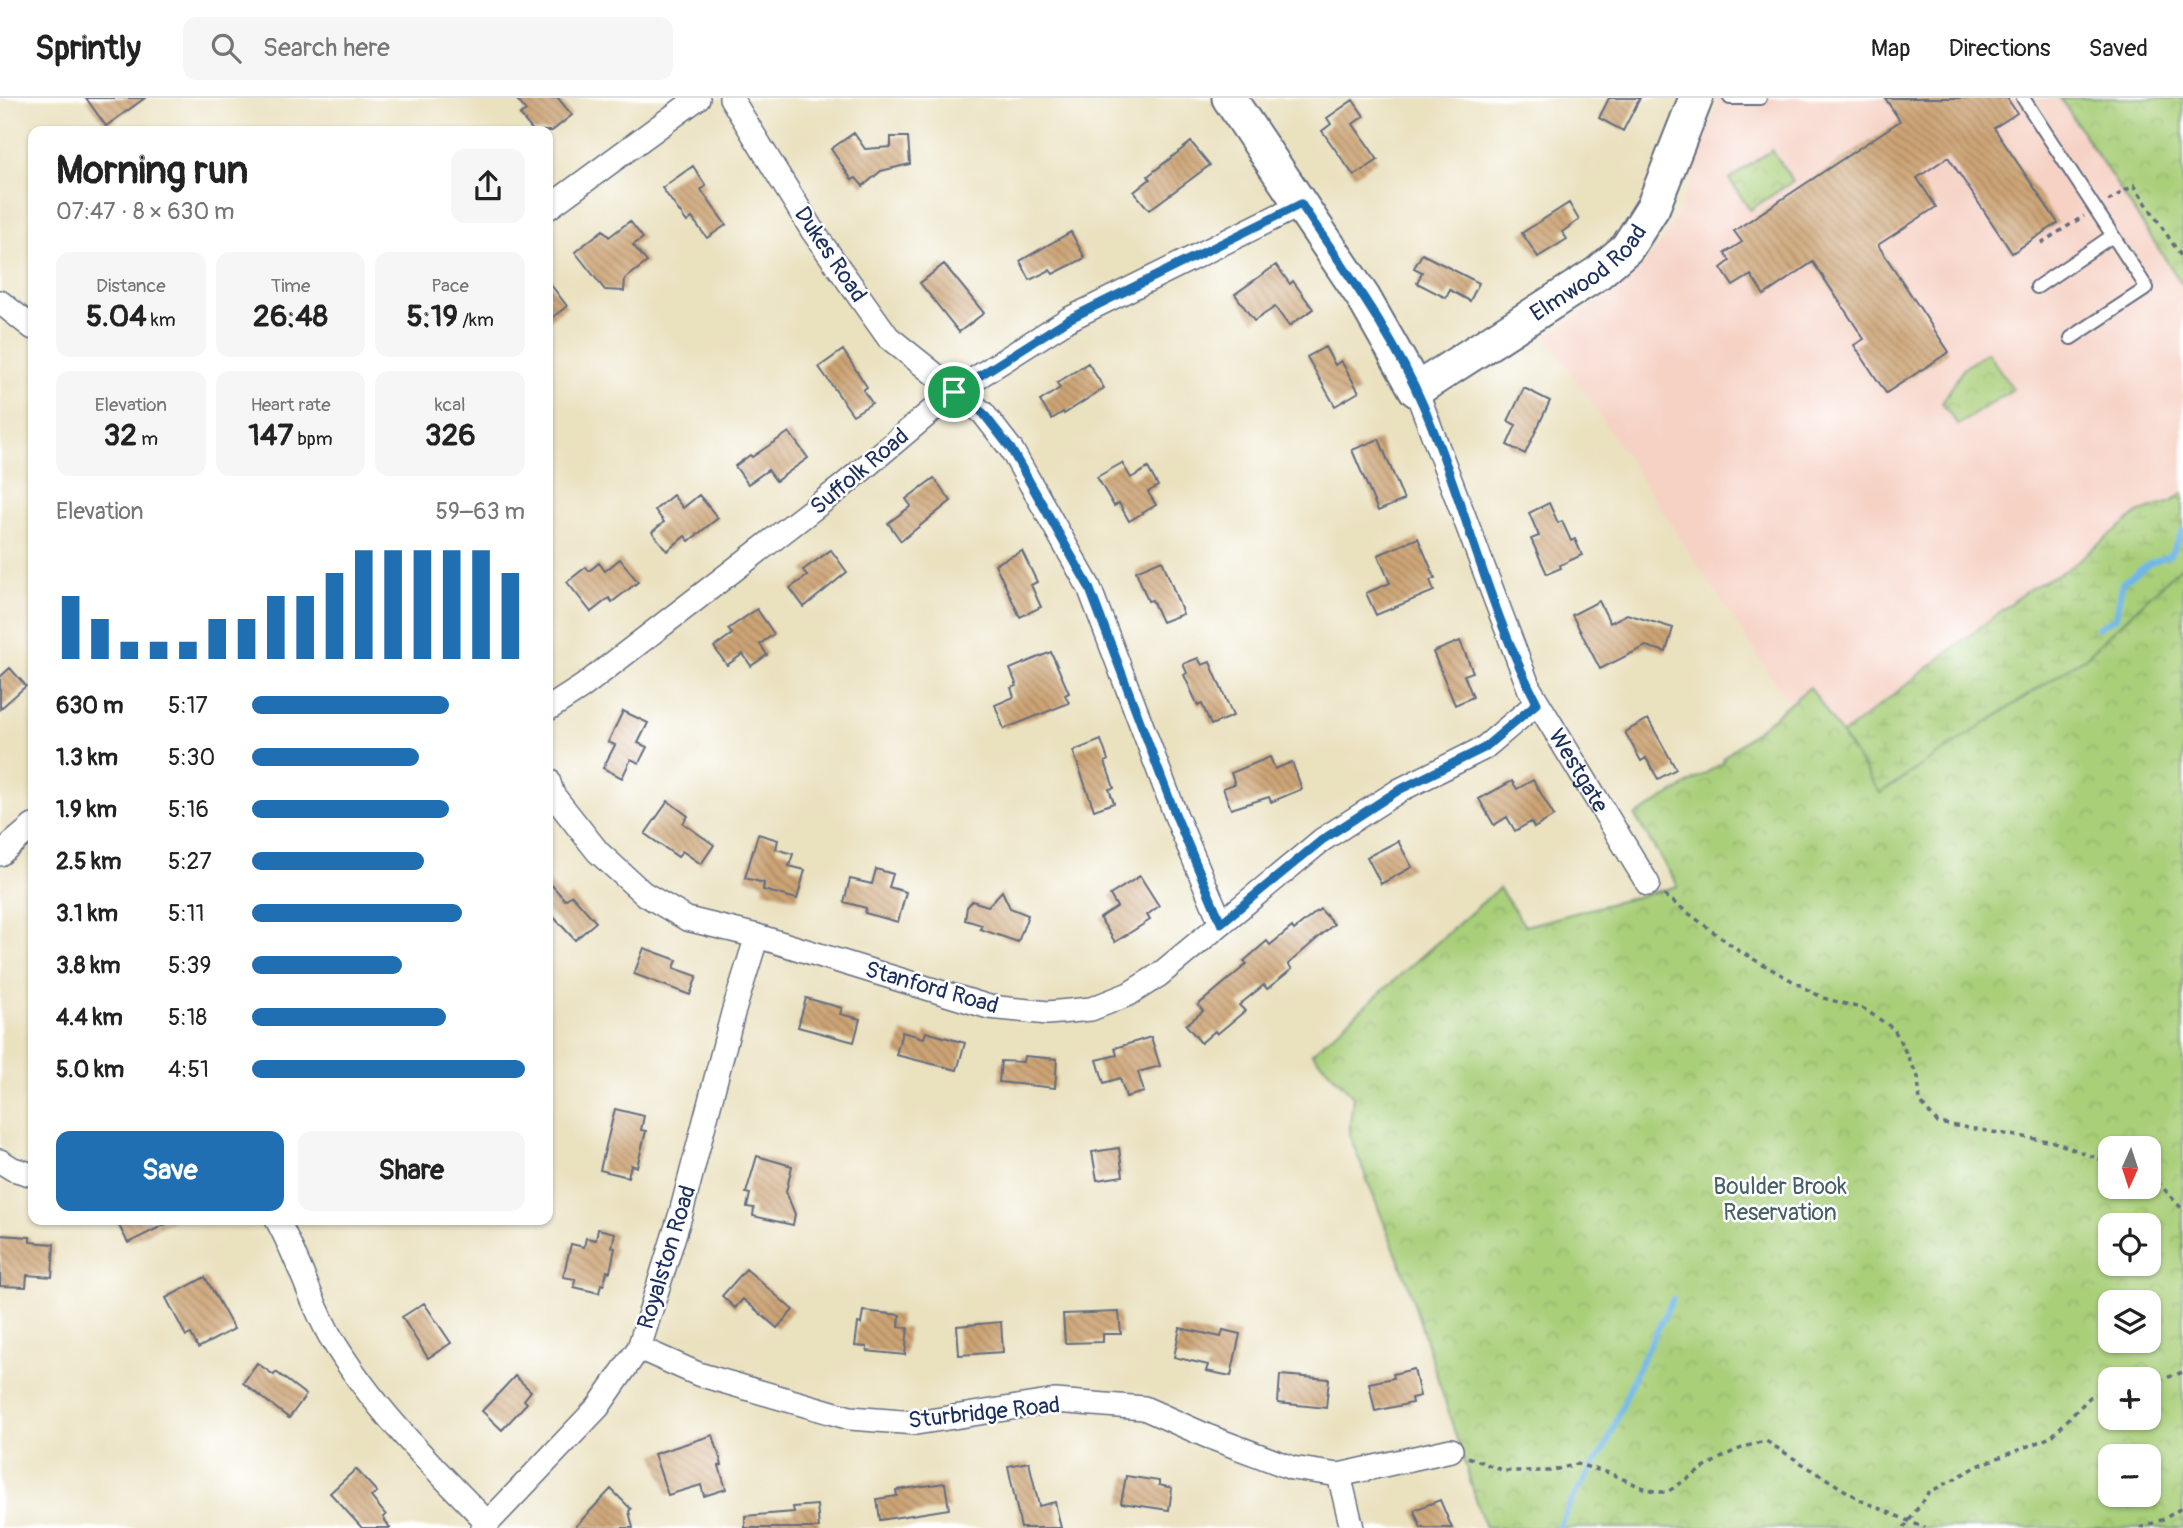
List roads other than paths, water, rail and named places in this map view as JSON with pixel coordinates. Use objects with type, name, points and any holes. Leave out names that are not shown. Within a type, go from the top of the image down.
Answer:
[{"type":"street","points":[[553,204],[698,98]]},
{"type":"street","name":"Dukes Road","points":[[731,98],[812,230],[888,337],[983,413],[1011,449],[1089,587],[1176,816],[1221,923]]},
{"type":"street","name":"Elmwood Road","points":[[1416,390],[1598,272],[1627,248],[1653,206],[1696,98]]},
{"type":"street","name":"Westgate","points":[[1240,101],[1301,204],[1363,296],[1416,390],[1515,655],[1537,703],[1648,884]]},
{"type":"street","name":"Suffolk Road","points":[[553,706],[582,687],[844,485],[954,392],[1069,319],[1301,204]]},
{"type":"street","points":[[0,302],[28,324]]},
{"type":"street","name":"Stanford Road","points":[[553,796],[598,852],[643,893],[687,919],[757,936],[989,1007],[1048,1013],[1091,1009],[1129,993],[1159,975],[1322,840],[1399,790],[1484,748],[1537,703]]},
{"type":"street","points":[[4,841],[28,829]]},
{"type":"street","name":"Royalston Road","points":[[485,1525],[598,1407],[639,1348],[681,1213],[733,1013],[757,936]]},
{"type":"street","points":[[0,1161],[28,1174]]},
{"type":"street","points":[[280,1225],[290,1242],[319,1315],[362,1384],[403,1436],[485,1525]]},
{"type":"street","name":"Sturbridge Road","points":[[639,1348],[698,1374],[850,1418],[916,1423],[1055,1401],[1144,1408],[1207,1436],[1292,1468],[1339,1475],[1451,1450]]},
{"type":"street","points":[[1339,1475],[1352,1528]]},
{"type":"lane","points":[[1731,98],[1760,98]]},
{"type":"lane","points":[[2023,98],[2147,288],[2071,338]]},
{"type":"lane","points":[[2037,287],[2112,236]]},
{"type":"waterway","points":[[2098,628],[2116,617],[2122,583],[2150,563],[2170,555],[2183,531]]},
{"type":"waterway","points":[[1559,1528],[1571,1502],[1607,1444],[1635,1374],[1673,1299]]},
{"type":"park label","name":"Boulder Brook Reservation","points":[[1780,1199]]}]
